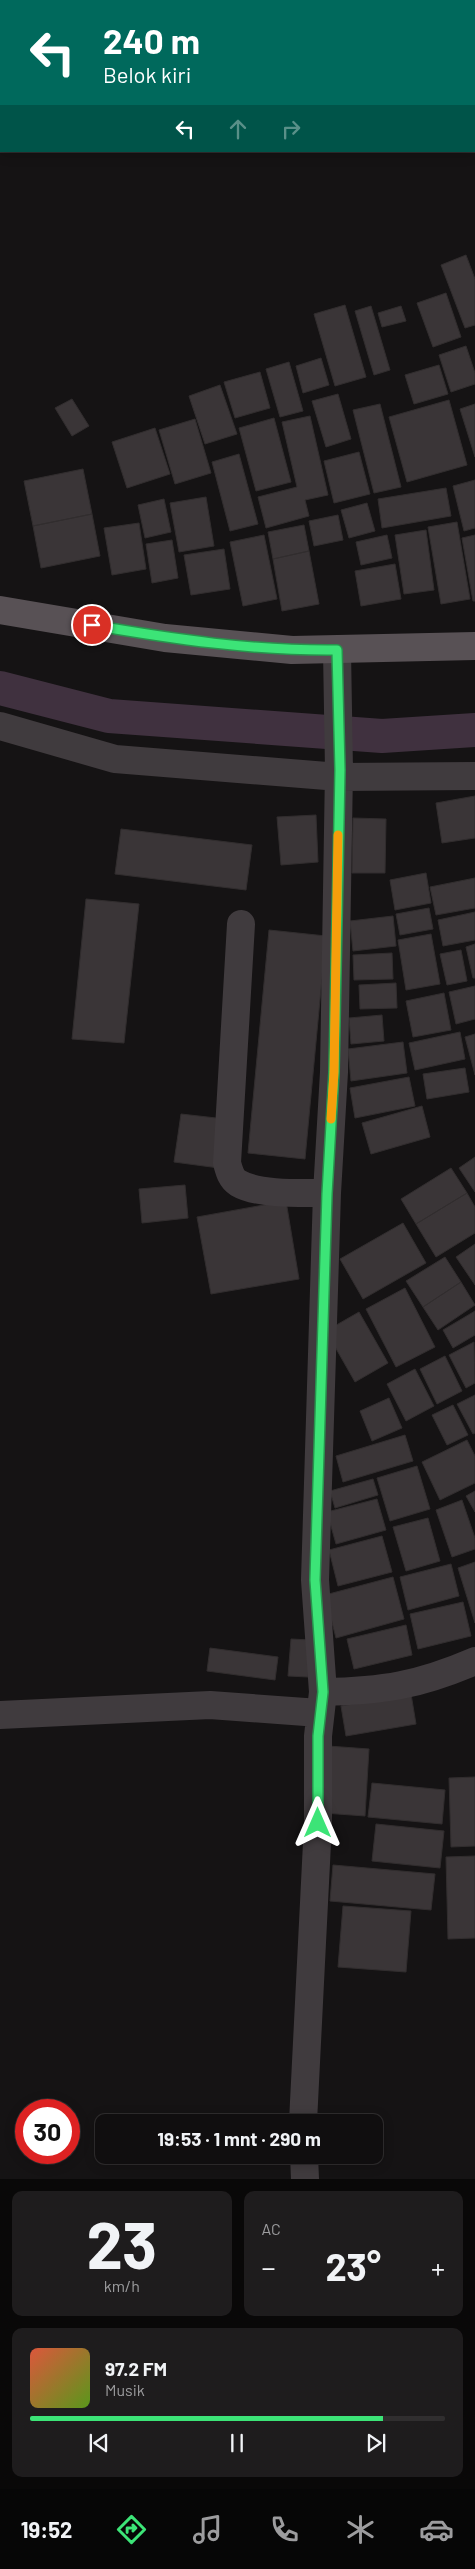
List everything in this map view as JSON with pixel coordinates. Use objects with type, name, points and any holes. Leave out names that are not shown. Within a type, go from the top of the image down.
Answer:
[{"type":"main road","points":[[0,610],[165,638],[292,650],[475,646]]},
{"type":"street","points":[[303,2114],[318,1823],[321,1702],[315,1580],[327,1194],[334,1072],[339,774],[337,650]]},
{"type":"street","points":[[0,726],[115,759],[339,774],[475,776]]},
{"type":"street","points":[[241,924],[227,1163],[232,1178],[238,1184],[271,1192],[327,1194]]},
{"type":"street","points":[[0,1715],[321,1702],[398,1687],[475,1661]]},
{"type":"street","points":[[304,2164],[305,2179]]},
{"type":"building","points":[[466,255],[475,279],[475,325],[465,328],[441,265]]},
{"type":"building","points":[[446,293],[461,337],[433,347],[417,303]]},
{"type":"building","points":[[345,305],[366,377],[335,386],[314,314]]},
{"type":"building","points":[[371,306],[390,370],[374,375],[355,311]]},
{"type":"building","points":[[401,306],[406,321],[382,327],[378,313]]},
{"type":"building","points":[[466,346],[475,373],[475,384],[451,392],[439,355]]},
{"type":"building","points":[[321,358],[329,385],[303,393],[296,366]]},
{"type":"building","points":[[289,362],[303,411],[280,417],[266,369]]},
{"type":"building","points":[[439,365],[448,394],[414,404],[405,375]]},
{"type":"building","points":[[260,372],[270,408],[235,418],[224,382]]},
{"type":"building","points":[[220,385],[237,434],[205,444],[189,396]]},
{"type":"building","points":[[338,394],[351,439],[326,447],[312,401]]},
{"type":"building","points":[[72,399],[89,426],[72,436],[55,408]]},
{"type":"building","points":[[449,400],[467,465],[407,482],[389,417]]},
{"type":"building","points":[[380,404],[401,487],[374,493],[353,410]]},
{"type":"building","points":[[475,404],[475,457],[460,409]]},
{"type":"building","points":[[310,416],[328,495],[305,500],[309,516],[266,528],[258,497],[297,487],[282,422]]},
{"type":"building","points":[[274,418],[291,482],[256,491],[239,428]]},
{"type":"building","points":[[195,419],[211,473],[175,484],[159,430]]},
{"type":"building","points":[[155,428],[170,474],[127,488],[112,442]]},
{"type":"building","points":[[359,452],[370,494],[334,503],[324,461]]},
{"type":"building","points":[[239,454],[258,524],[230,531],[212,462]]},
{"type":"building","points":[[83,469],[92,514],[33,526],[24,481]]},
{"type":"building","points":[[475,480],[475,528],[464,531],[453,486]]},
{"type":"building","points":[[446,488],[451,516],[382,528],[378,499]]},
{"type":"building","points":[[206,497],[214,546],[179,552],[170,503]]},
{"type":"building","points":[[164,499],[171,532],[145,538],[138,505]]},
{"type":"building","points":[[367,503],[375,531],[349,538],[341,510]]},
{"type":"building","points":[[92,514],[100,556],[41,568],[33,526]]},
{"type":"building","points":[[338,515],[343,540],[314,546],[309,521]]},
{"type":"building","points":[[457,522],[470,599],[441,604],[428,527]]},
{"type":"building","points":[[139,523],[146,569],[112,575],[104,528]]},
{"type":"building","points":[[304,525],[309,551],[273,559],[268,532]]},
{"type":"building","points":[[426,530],[434,590],[404,594],[395,535]]},
{"type":"building","points":[[264,535],[277,599],[243,606],[230,542]]},
{"type":"building","points":[[387,535],[392,558],[361,565],[356,542]]},
{"type":"building","points":[[475,535],[475,601],[473,601],[462,538]]},
{"type":"building","points":[[172,540],[178,578],[152,583],[146,544]]},
{"type":"building","points":[[224,549],[230,589],[191,595],[184,555]]},
{"type":"building","points":[[309,551],[319,604],[282,611],[273,559]]},
{"type":"building","points":[[395,564],[401,599],[361,606],[355,571]]},
{"type":"building","points":[[475,796],[475,838],[442,843],[436,803]]},
{"type":"building","points":[[316,815],[318,862],[281,865],[277,817]]},
{"type":"building","points":[[353,818],[386,819],[385,873],[352,873]]},
{"type":"building","points":[[121,829],[252,845],[246,890],[115,874]]},
{"type":"building","points":[[426,873],[431,903],[395,910],[390,880]]},
{"type":"building","points":[[475,878],[475,908],[436,915],[430,887]]},
{"type":"building","points":[[86,899],[139,904],[124,1043],[72,1039]]},
{"type":"building","points":[[429,908],[433,929],[400,935],[396,914]]},
{"type":"building","points":[[475,912],[475,940],[443,946],[438,920]]},
{"type":"building","points":[[393,916],[396,946],[353,951],[350,921]]},
{"type":"building","points":[[269,930],[326,936],[305,1159],[248,1153]]},
{"type":"building","points":[[431,934],[440,984],[406,990],[398,940]]},
{"type":"building","points":[[475,944],[475,978],[473,978],[466,947]]},
{"type":"building","points":[[461,950],[467,981],[447,985],[440,954]]},
{"type":"building","points":[[392,953],[393,979],[354,980],[353,955]]},
{"type":"building","points":[[396,983],[397,1008],[360,1009],[359,985]]},
{"type":"building","points":[[475,986],[475,1019],[456,1024],[449,992]]},
{"type":"building","points":[[444,993],[451,1030],[413,1037],[406,1001]]},
{"type":"building","points":[[382,1015],[384,1041],[351,1044],[349,1018]]},
{"type":"building","points":[[460,1032],[465,1059],[415,1070],[409,1043]]},
{"type":"building","points":[[475,1034],[475,1075],[465,1037]]},
{"type":"building","points":[[403,1042],[407,1073],[351,1081],[348,1049]]},
{"type":"building","points":[[465,1068],[469,1092],[427,1099],[423,1074]]},
{"type":"building","points":[[409,1077],[415,1106],[355,1118],[350,1088]]},
{"type":"building","points":[[422,1106],[430,1137],[371,1154],[362,1123]]},
{"type":"building","points":[[181,1114],[225,1119],[219,1168],[174,1162]]},
{"type":"building","points":[[475,1157],[475,1192],[459,1168]]},
{"type":"building","points":[[451,1168],[467,1193],[416,1224],[401,1199]]},
{"type":"building","points":[[185,1185],[188,1218],[142,1223],[139,1189]]},
{"type":"building","points":[[467,1193],[475,1207],[475,1233],[436,1257],[416,1224]]},
{"type":"building","points":[[286,1201],[299,1279],[211,1294],[197,1217]]},
{"type":"building","points":[[403,1223],[426,1263],[363,1299],[340,1259]]},
{"type":"building","points":[[475,1244],[475,1285],[456,1257]]},
{"type":"building","points":[[445,1257],[461,1282],[423,1307],[406,1281]]},
{"type":"building","points":[[461,1282],[475,1305],[438,1330],[423,1307]]},
{"type":"building","points":[[405,1288],[435,1347],[396,1367],[366,1309]]},
{"type":"building","points":[[475,1311],[475,1335],[453,1348],[443,1330]]},
{"type":"building","points":[[359,1312],[388,1363],[355,1382],[326,1331]]},
{"type":"building","points":[[474,1342],[475,1383],[466,1388],[449,1355]]},
{"type":"building","points":[[445,1356],[462,1391],[437,1404],[420,1369]]},
{"type":"building","points":[[415,1369],[434,1406],[406,1421],[387,1384]]},
{"type":"building","points":[[475,1395],[475,1433],[473,1434],[457,1404]]},
{"type":"building","points":[[389,1398],[402,1428],[372,1441],[360,1411]]},
{"type":"building","points":[[453,1405],[468,1435],[447,1445],[432,1415]]},
{"type":"building","points":[[405,1435],[413,1461],[343,1482],[336,1456]]},
{"type":"building","points":[[467,1440],[475,1456],[475,1483],[440,1500],[422,1462]]},
{"type":"building","points":[[417,1466],[430,1509],[390,1521],[377,1478]]},
{"type":"building","points":[[373,1479],[378,1495],[335,1508],[330,1491]]},
{"type":"building","points":[[475,1491],[475,1512],[466,1496]]},
{"type":"building","points":[[377,1499],[386,1530],[336,1544],[327,1512]]},
{"type":"building","points":[[462,1500],[475,1538],[475,1549],[452,1557],[436,1510]]},
{"type":"building","points":[[428,1518],[440,1561],[406,1571],[393,1527]]},
{"type":"building","points":[[382,1536],[392,1572],[338,1586],[329,1550]]},
{"type":"building","points":[[475,1562],[475,1623],[458,1568]]},
{"type":"building","points":[[451,1564],[459,1596],[408,1610],[400,1577]]},
{"type":"building","points":[[393,1577],[404,1619],[336,1638],[325,1595]]},
{"type":"building","points":[[463,1602],[471,1636],[418,1649],[410,1614]]},
{"type":"building","points":[[406,1625],[412,1655],[354,1669],[347,1639]]},
{"type":"building","points":[[291,1639],[311,1640],[308,1677],[288,1676]]},
{"type":"building","points":[[210,1648],[278,1657],[275,1680],[207,1671]]},
{"type":"building","points":[[411,1694],[416,1724],[346,1736],[341,1706]]},
{"type":"building","points":[[328,1746],[369,1749],[365,1816],[324,1813]]},
{"type":"building","points":[[475,1777],[475,1846],[451,1847],[449,1778]]},
{"type":"building","points":[[372,1783],[445,1790],[442,1824],[368,1817]]},
{"type":"building","points":[[376,1824],[444,1831],[440,1868],[372,1861]]},
{"type":"building","points":[[475,1856],[475,1938],[448,1939],[446,1857]]},
{"type":"building","points":[[333,1865],[435,1874],[431,1910],[330,1901]]},
{"type":"building","points":[[343,1906],[411,1911],[406,1972],[338,1967]]},
{"type":"waterway","points":[[0,688],[109,716],[382,736],[475,730]]},
{"type":"slow traffic","points":[[331,1119],[334,1072],[338,835]]},
{"type":"route","points":[[92,625],[165,638],[292,650],[337,650],[340,770],[334,1072],[327,1194],[315,1580],[321,1637],[323,1692],[319,1713],[318,1736],[318,1823]]}]
